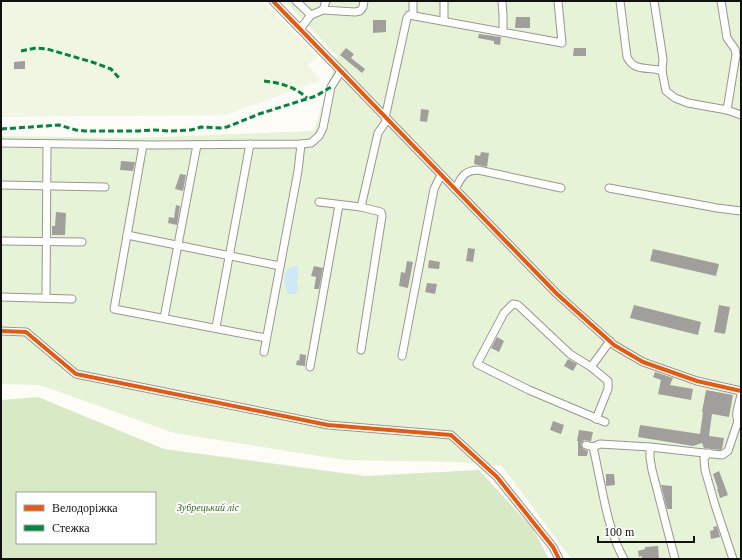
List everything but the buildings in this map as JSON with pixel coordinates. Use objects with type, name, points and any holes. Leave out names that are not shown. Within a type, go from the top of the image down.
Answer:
[{"type":"street","points":[[273,1],[557,294],[610,341],[643,362],[697,380],[741,390]]},
{"type":"street","points":[[296,1],[311,15]]},
{"type":"street","points":[[323,10],[326,1]]},
{"type":"street","points":[[300,28],[311,15],[323,10],[360,11],[363,7],[364,1]]},
{"type":"street","points":[[413,1],[413,15]]},
{"type":"street","points":[[444,1],[444,21]]},
{"type":"street","points":[[502,1],[503,32]]},
{"type":"street","points":[[361,207],[378,133],[386,119],[407,18],[409,15],[562,43],[558,1]]},
{"type":"street","points":[[620,1],[627,57],[631,64],[662,71]]},
{"type":"street","points":[[654,1],[663,60],[662,71],[666,91],[675,98],[688,103],[727,110],[741,115]]},
{"type":"street","points":[[721,1],[727,38],[735,49],[736,55],[727,110]]},
{"type":"street","points":[[1,143],[197,145],[311,143],[319,136],[323,128],[331,87],[341,72]]},
{"type":"street","points":[[46,298],[47,144]]},
{"type":"street","points":[[216,327],[250,144]]},
{"type":"street","points":[[264,352],[298,171],[301,144]]},
{"type":"street","points":[[143,145],[114,309],[216,327],[266,338]]},
{"type":"street","points":[[164,318],[197,145]]},
{"type":"street","points":[[455,189],[465,173],[469,170],[478,170],[561,188]]},
{"type":"street","points":[[402,356],[434,188],[442,176]]},
{"type":"street","points":[[1,185],[104,187]]},
{"type":"street","points":[[609,188],[741,211]]},
{"type":"street","points":[[319,202],[361,207],[378,210],[381,212],[382,216],[361,350]]},
{"type":"street","points":[[310,367],[339,205]]},
{"type":"street","points":[[127,235],[280,266]]},
{"type":"street","points":[[1,241],[82,242]]},
{"type":"street","points":[[1,297],[72,299]]},
{"type":"street","points":[[596,419],[608,389],[608,381],[591,367],[570,354],[518,305],[513,304],[504,312],[477,364],[529,390],[596,419],[605,422]]},
{"type":"street","points":[[1,331],[26,332],[76,374],[328,425],[451,435],[497,477],[553,547],[559,559]]},
{"type":"street","points":[[591,367],[610,341]]},
{"type":"street","points":[[624,559],[619,550],[609,518],[590,446],[600,444],[650,446],[722,455],[728,451],[739,423],[736,413],[741,396]]},
{"type":"street","points":[[650,446],[652,470],[675,559]]},
{"type":"street","points":[[709,453],[704,458],[705,470],[733,559]]},
{"type":"green space","points":[[1,1],[263,1],[318,57],[308,65],[321,80],[226,115],[1,117]]},
{"type":"green space","points":[[285,1],[741,1],[741,559],[571,559],[502,466],[459,462],[345,460],[174,433],[40,385],[1,384],[1,136],[137,138],[314,131],[337,56]]},
{"type":"green space","name":"Зубрецький ліс","points":[[38,397],[164,449],[365,476],[479,470],[533,529],[549,559],[1,559],[1,400]]},
{"type":"water","points":[[297,266],[299,269],[297,281],[298,290],[295,294],[288,294],[284,281],[286,272],[288,269]]},
{"type":"marked path","points":[[21,51],[36,48],[47,49],[111,69],[120,79]]},
{"type":"marked path","points":[[264,81],[287,86],[298,91],[307,98]]},
{"type":"marked path","points":[[1,129],[59,125],[85,131],[169,131],[191,130],[201,127],[220,128],[227,127],[259,114],[316,96],[331,87]]},
{"type":"cycle path","points":[[273,1],[557,294],[614,345],[643,362],[697,381],[741,391]]},
{"type":"cycle path","points":[[1,331],[26,332],[76,374],[328,425],[451,435],[497,477],[553,547],[559,559]]}]
